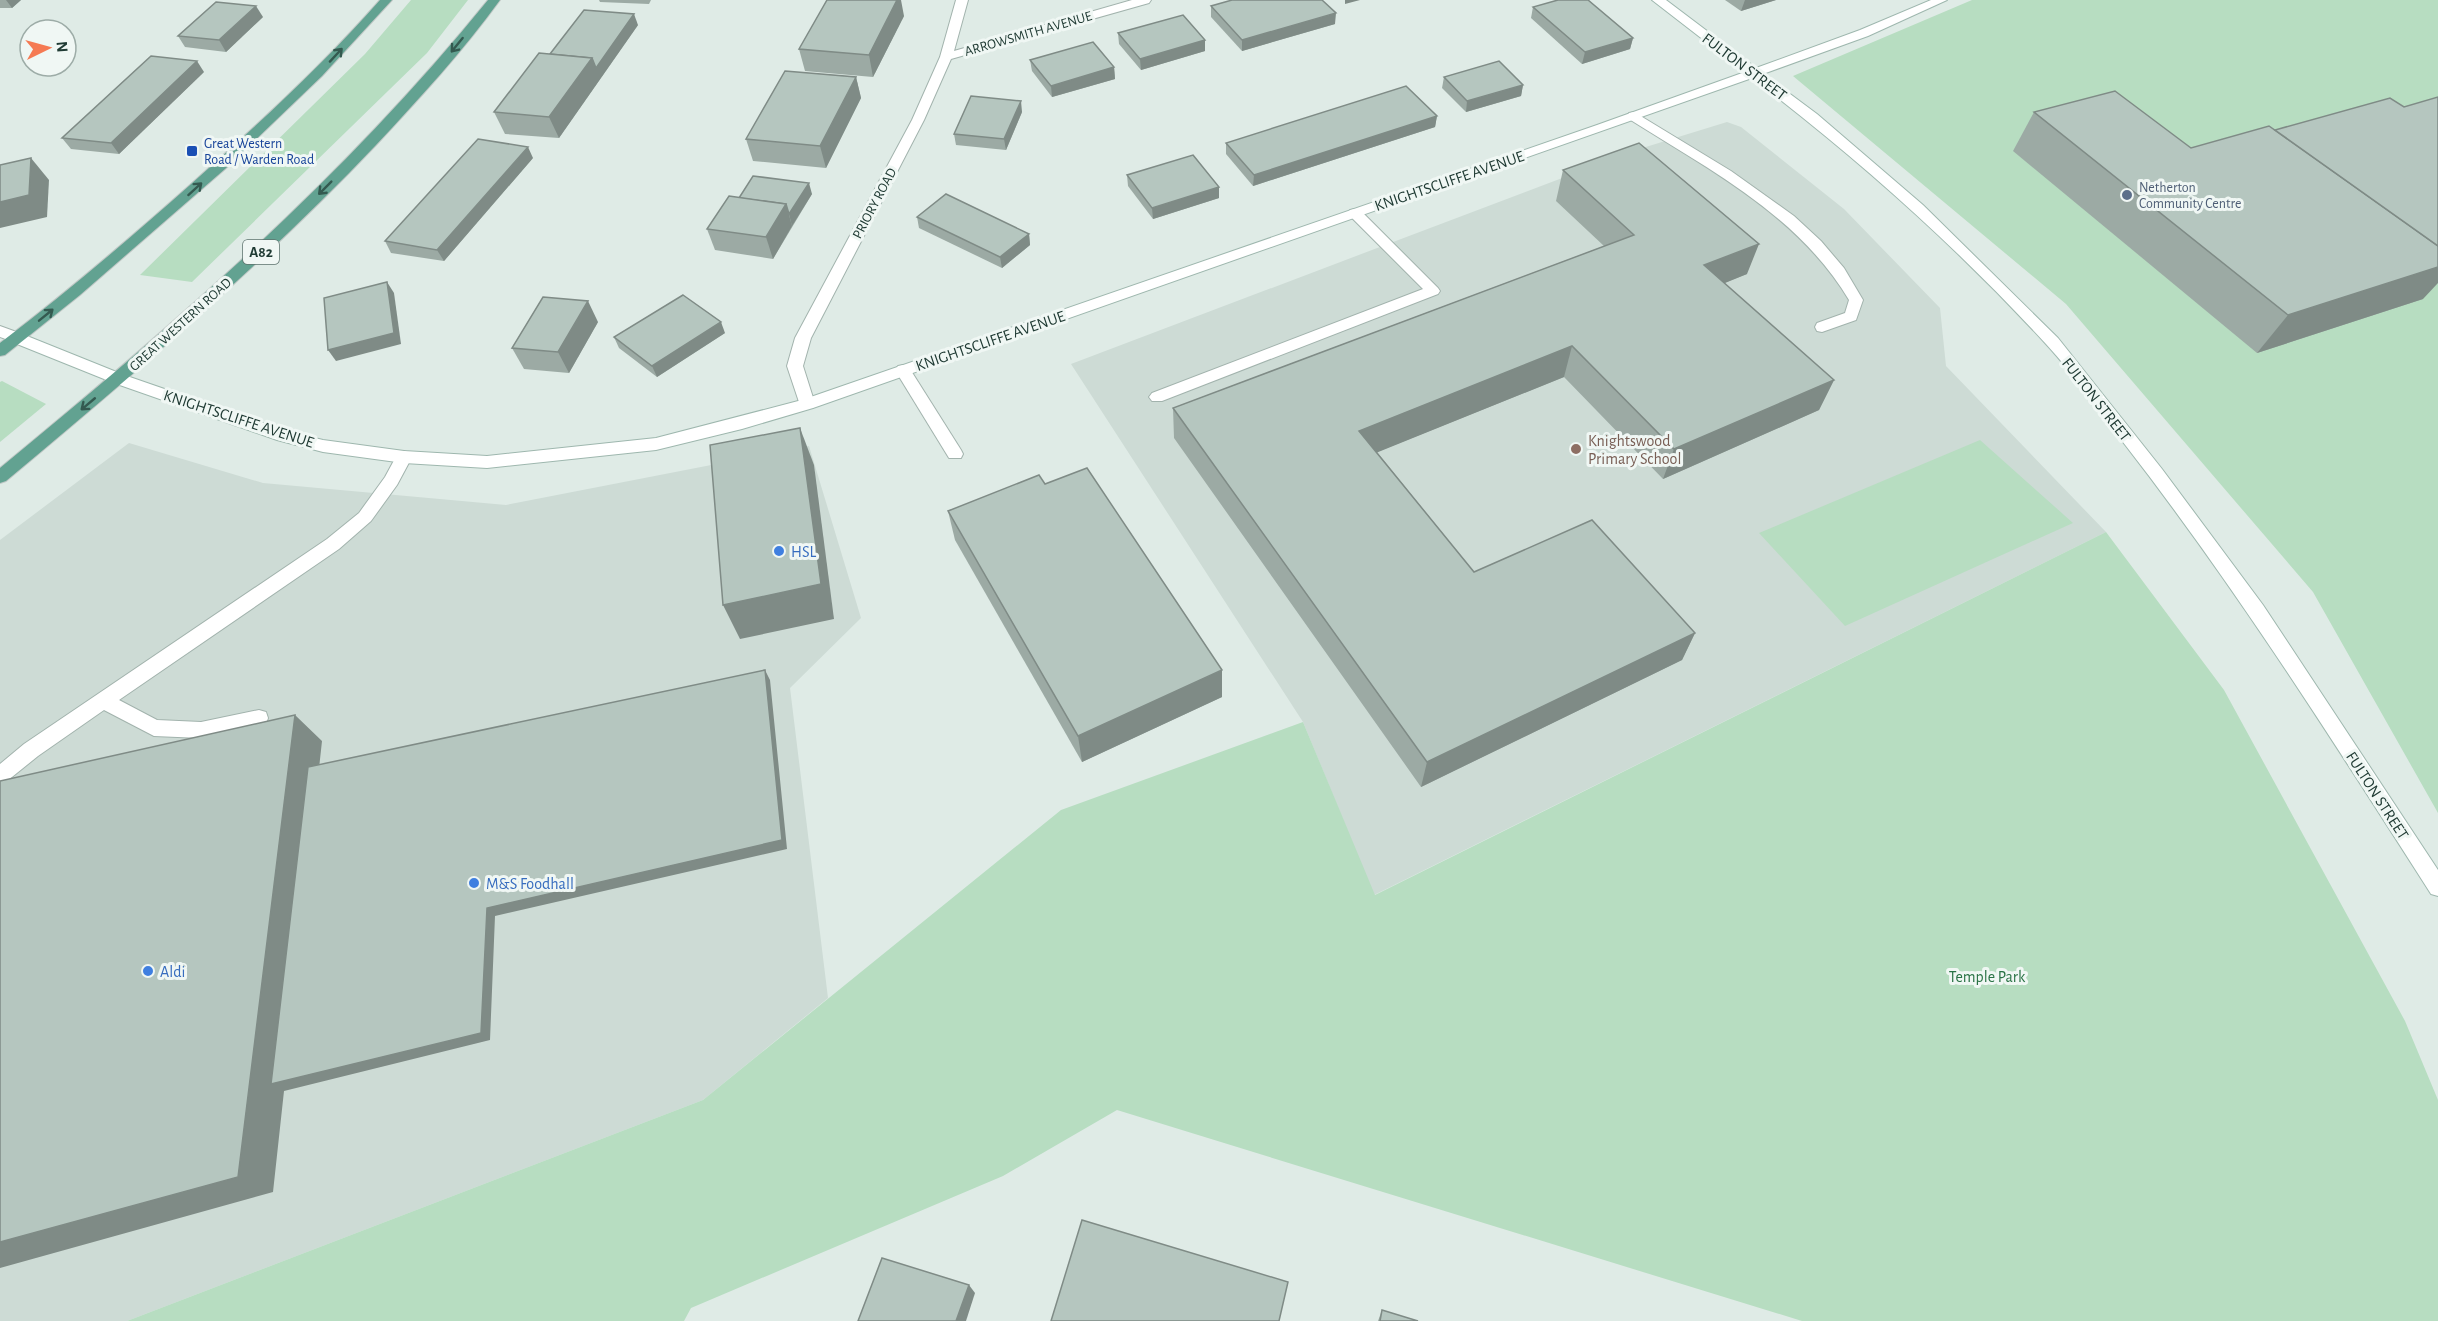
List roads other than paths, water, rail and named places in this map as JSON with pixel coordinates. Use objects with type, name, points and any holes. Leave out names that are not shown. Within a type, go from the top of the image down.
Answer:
[{"type":"main road","points":[[0,351],[129,248],[223,164],[306,87],[386,0]]},
{"type":"main road","name":"GREAT WESTERN ROAD","points":[[0,477],[119,379],[219,291],[341,172],[432,75],[494,0]]},
{"type":"street","name":"PRIORY ROAD","points":[[807,404],[795,366],[803,338],[918,120],[945,57],[962,0]]},
{"type":"street","name":"ARROWSMITH AVENUE","points":[[945,57],[1145,0]]},
{"type":"street","name":"FULTON STREET","points":[[1658,0],[1812,117],[1926,216],[2053,342],[2156,473],[2257,610],[2438,887]]},
{"type":"street","name":"KNIGHTSCLIFFE AVENUE","points":[[0,331],[119,379],[283,436],[323,446],[405,457],[487,462],[656,444],[807,404],[1755,74],[1941,0]]},
{"type":"street","points":[[1634,116],[1759,198],[1825,252],[1847,280],[1856,300],[1851,316],[1822,327]]},
{"type":"street","points":[[1157,397],[1433,291],[1355,213]]},
{"type":"street","points":[[903,370],[955,454]]},
{"type":"street","points":[[0,775],[31,750],[103,700],[333,544],[365,517],[405,457]]},
{"type":"street","points":[[103,700],[154,728],[201,730],[259,718]]},
{"type":"place","name":"Great Western Road / Warden Road","points":[[192,151]]},
{"type":"place","name":"Netherton Community Centre","points":[[2127,195]]},
{"type":"place","name":"Knightswood Primary School","points":[[1576,449]]},
{"type":"place","name":"HSL","points":[[779,551]]},
{"type":"place","name":"M&S Foodhall","points":[[474,883]]},
{"type":"place","name":"Aldi","points":[[148,971]]},
{"type":"park label","name":"Temple Park","points":[[1987,976]]}]
